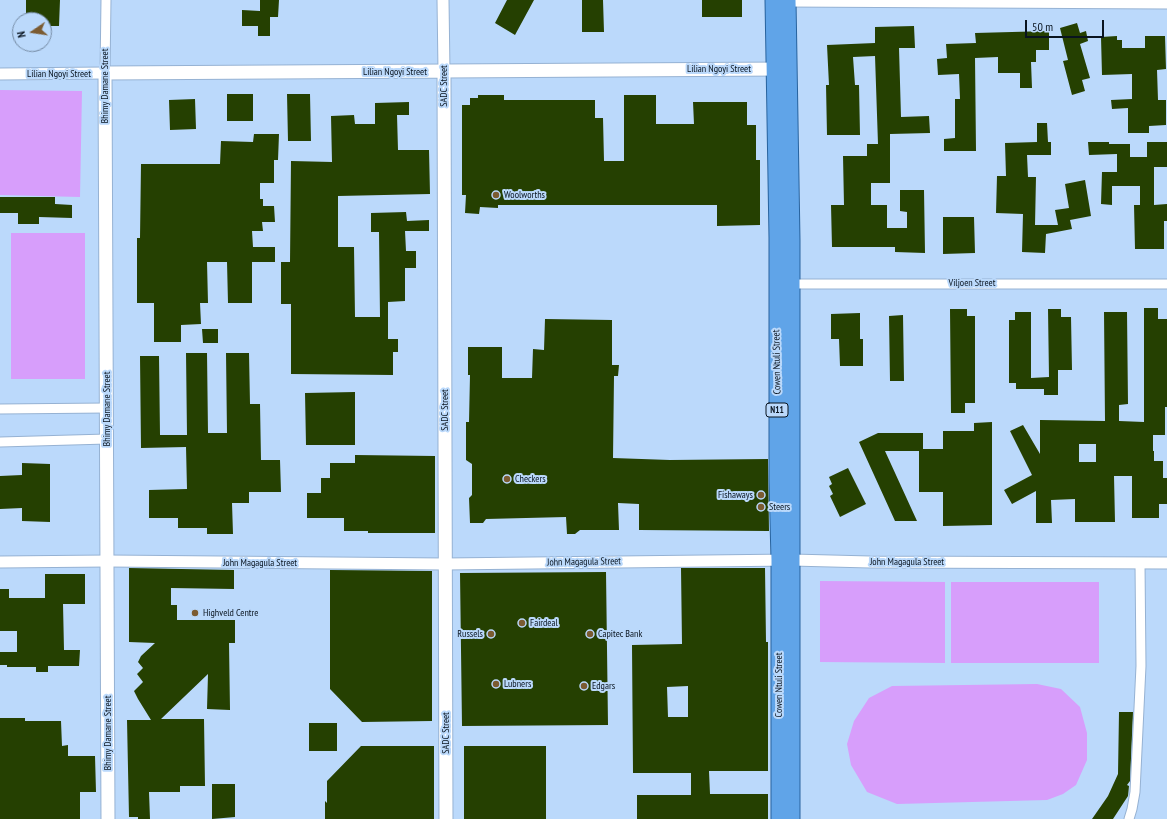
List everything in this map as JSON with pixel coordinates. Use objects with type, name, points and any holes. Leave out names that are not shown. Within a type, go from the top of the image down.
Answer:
[{"type":"highway","name":"Cowen Ntuli Street","points":[[773,1],[777,480],[786,560],[792,819]]},
{"type":"highway","name":"Cowen Ntuli Street","points":[[779,819],[792,284],[788,1]]},
{"type":"main road","name":"Lilian Ngoyi Street","points":[[105,73],[790,69]]},
{"type":"main road","name":"SADC Street","points":[[444,72],[446,819]]},
{"type":"main road","name":"Bhimy Damane Street","points":[[105,73],[108,819]]},
{"type":"street","name":"Bhimy Damane Street","points":[[105,73],[106,0]]},
{"type":"street","name":"SADC Street","points":[[443,0],[444,72]]},
{"type":"street","points":[[773,1],[1167,4]]},
{"type":"street","name":"Lilian Ngoyi Street","points":[[0,74],[105,73]]},
{"type":"street","name":"Viljoen Street","points":[[776,284],[1167,284]]},
{"type":"street","points":[[0,409],[107,408]]},
{"type":"street","points":[[0,442],[107,439]]},
{"type":"street","name":"John Magagula Street","points":[[0,562],[108,561],[445,564],[786,560],[1140,564],[1167,563]]},
{"type":"street","points":[[1129,819],[1135,792],[1141,666],[1140,564]]},
{"type":"shaded area","points":[[0,90],[82,91],[80,197],[0,195]]},
{"type":"shaded area","points":[[11,233],[85,233],[85,379],[11,379]]},
{"type":"shaded area","points":[[820,581],[945,582],[945,663],[820,662]]},
{"type":"shaded area","points":[[951,582],[1099,582],[1099,663],[951,663]]},
{"type":"shaded area","points":[[1037,684],[1061,689],[1080,707],[1087,733],[1087,760],[1076,785],[1063,794],[1047,800],[897,804],[867,792],[851,765],[847,744],[854,721],[869,698],[892,686]]},
{"type":"building","points":[[26,0],[60,0],[59,26],[52,26],[52,12],[26,12]]},
{"type":"building","points":[[260,0],[279,0],[278,17],[270,17],[270,36],[258,36],[258,26],[242,26],[242,10],[260,11]]},
{"type":"building","points":[[507,0],[534,0],[515,35],[495,23]]},
{"type":"building","points":[[582,0],[603,0],[604,32],[582,32]]},
{"type":"building","points":[[702,0],[742,0],[742,17],[702,17]]},
{"type":"building","points":[[1077,23],[1080,33],[1086,31],[1088,41],[1080,44],[1090,78],[1082,80],[1085,91],[1072,95],[1063,61],[1068,60],[1060,28]]},
{"type":"building","points":[[914,26],[915,48],[899,48],[901,117],[929,116],[930,133],[890,134],[890,183],[871,183],[871,205],[887,205],[887,228],[907,228],[907,212],[900,211],[900,190],[924,190],[925,253],[895,252],[895,247],[832,247],[831,205],[844,205],[843,156],[867,156],[867,144],[878,144],[875,56],[853,57],[855,85],[859,85],[860,135],[827,135],[826,85],[829,85],[827,45],[875,43],[875,27]]},
{"type":"building","points":[[1049,31],[1049,50],[1036,50],[1036,62],[1031,62],[1032,88],[1020,88],[1020,73],[998,73],[998,57],[975,58],[976,151],[944,151],[944,139],[955,138],[955,99],[960,99],[959,74],[938,75],[937,59],[947,58],[946,44],[976,43],[975,33]]},
{"type":"building","points":[[1117,36],[1117,40],[1122,40],[1122,48],[1145,48],[1145,36],[1165,36],[1166,69],[1157,70],[1158,100],[1166,100],[1166,125],[1149,126],[1149,133],[1128,133],[1128,108],[1112,109],[1111,100],[1132,99],[1132,74],[1102,75],[1101,37]]},
{"type":"building","points":[[227,94],[253,94],[253,121],[227,121]]},
{"type":"building","points":[[287,94],[310,94],[311,141],[288,141]]},
{"type":"building","points":[[478,95],[504,95],[504,100],[595,100],[595,118],[603,118],[604,161],[624,161],[624,95],[656,95],[656,124],[694,124],[693,102],[747,102],[747,125],[756,125],[756,160],[760,160],[760,225],[717,226],[717,205],[498,205],[498,208],[480,207],[479,214],[465,213],[466,195],[462,195],[462,105],[470,105],[470,98],[478,98]]},
{"type":"building","points":[[195,99],[196,129],[170,130],[169,100]]},
{"type":"building","points":[[409,102],[409,115],[397,115],[398,150],[429,150],[430,194],[338,196],[338,247],[354,247],[355,317],[380,317],[379,232],[371,232],[371,213],[406,212],[407,221],[429,220],[429,231],[405,231],[406,251],[416,251],[416,268],[405,268],[405,301],[388,302],[388,339],[398,339],[398,352],[393,352],[393,375],[291,374],[291,304],[281,304],[281,262],[290,262],[291,161],[332,162],[331,116],[354,115],[355,124],[375,124],[375,103]]},
{"type":"building","points":[[1037,123],[1047,123],[1048,142],[1051,142],[1051,155],[1027,155],[1028,177],[1036,177],[1035,225],[1058,225],[1055,210],[1069,208],[1065,184],[1085,180],[1091,216],[1070,220],[1072,229],[1046,234],[1045,253],[1022,252],[1023,214],[996,213],[997,176],[1006,176],[1005,143],[1037,142]]},
{"type":"building","points":[[254,134],[279,134],[278,160],[274,160],[274,183],[260,183],[260,199],[263,199],[263,206],[274,206],[275,222],[262,222],[263,231],[252,231],[253,247],[275,247],[275,262],[252,262],[252,303],[228,303],[227,262],[207,262],[208,303],[200,303],[201,324],[181,325],[181,342],[154,342],[154,303],[137,303],[137,238],[140,238],[141,164],[220,164],[221,141],[253,142]]},
{"type":"building","points":[[1088,142],[1130,144],[1130,157],[1147,157],[1147,142],[1167,142],[1167,167],[1154,167],[1154,205],[1167,204],[1167,221],[1164,221],[1164,249],[1135,249],[1134,205],[1140,205],[1140,186],[1112,186],[1112,205],[1101,204],[1102,172],[1117,172],[1117,154],[1089,155]]},
{"type":"building","points":[[0,197],[55,197],[55,204],[72,205],[72,218],[39,217],[39,224],[18,224],[18,213],[0,213]]},
{"type":"building","points":[[943,217],[974,217],[975,253],[943,254]]},
{"type":"building","points":[[1144,308],[1158,308],[1158,319],[1167,319],[1167,407],[1165,407],[1165,435],[1153,435],[1154,461],[1163,461],[1163,478],[1167,478],[1167,504],[1159,504],[1159,518],[1132,518],[1132,476],[1114,476],[1115,522],[1075,522],[1075,499],[1051,500],[1052,523],[1036,523],[1036,491],[1012,504],[1004,490],[1032,475],[1010,431],[1023,425],[1040,454],[1040,420],[1105,421],[1104,312],[1127,312],[1128,404],[1119,405],[1119,421],[1144,422]],"holes":[[[1079,444],[1096,444],[1096,462],[1079,462]]]},
{"type":"building","points":[[950,309],[967,309],[967,316],[975,316],[975,403],[965,403],[965,413],[951,413]]},
{"type":"building","points":[[1048,309],[1061,309],[1061,317],[1071,317],[1072,370],[1058,370],[1058,395],[1044,395],[1044,389],[1016,389],[1016,383],[1009,383],[1009,320],[1015,320],[1015,312],[1031,312],[1031,378],[1049,377]]},
{"type":"building","points":[[860,313],[860,339],[863,339],[863,366],[840,366],[839,339],[831,339],[831,314]]},
{"type":"building","points":[[903,315],[904,381],[890,381],[889,316]]},
{"type":"building","points":[[545,319],[612,320],[612,365],[619,365],[618,376],[614,376],[613,458],[670,460],[768,459],[769,531],[639,530],[639,504],[618,503],[619,530],[580,530],[575,534],[567,534],[566,517],[486,519],[483,523],[470,523],[469,498],[472,495],[472,464],[466,460],[466,422],[469,422],[470,375],[468,375],[468,347],[502,347],[502,378],[532,378],[533,349],[544,350]]},
{"type":"building","points":[[202,329],[218,329],[218,343],[203,343]]},
{"type":"building","points":[[186,353],[207,353],[208,433],[227,433],[226,353],[249,353],[250,404],[260,404],[261,460],[280,460],[281,492],[249,492],[249,503],[232,503],[233,534],[207,534],[207,528],[178,528],[178,518],[149,518],[149,490],[187,489],[186,447],[141,448],[140,356],[159,356],[160,435],[187,435]]},
{"type":"building","points":[[355,392],[355,445],[306,445],[305,393]]},
{"type":"building","points":[[992,422],[992,525],[943,526],[943,492],[919,492],[919,451],[885,451],[917,521],[895,521],[859,442],[878,433],[923,433],[923,449],[943,449],[943,431],[974,431],[974,423]]},
{"type":"building","points":[[355,455],[435,456],[435,533],[368,533],[368,531],[344,531],[344,518],[307,518],[307,493],[321,493],[321,478],[330,478],[330,463],[355,463]]},
{"type":"building","points":[[22,463],[50,464],[50,522],[22,521],[22,508],[0,509],[0,476],[22,475]]},
{"type":"building","points":[[848,468],[866,504],[840,517],[830,496],[833,494],[829,486],[832,484],[829,477]]},
{"type":"building","points":[[129,568],[234,570],[234,589],[171,588],[171,605],[177,605],[177,620],[235,620],[235,643],[229,643],[230,710],[207,709],[208,674],[161,719],[204,719],[205,786],[180,786],[180,792],[149,792],[150,819],[129,817],[127,720],[151,720],[134,691],[143,682],[137,674],[143,668],[138,662],[141,656],[155,643],[129,642]]},
{"type":"building","points":[[681,568],[765,568],[766,642],[768,642],[768,771],[709,771],[710,794],[768,794],[768,819],[637,819],[637,795],[691,795],[691,773],[633,773],[632,645],[682,644]],"holes":[[[688,686],[688,717],[668,717],[667,687]]]},
{"type":"building","points":[[330,570],[432,571],[432,721],[362,722],[330,689]]},
{"type":"building","points":[[606,572],[608,725],[462,726],[460,573]]},
{"type":"building","points":[[45,574],[85,574],[85,604],[63,604],[64,650],[80,650],[79,666],[48,666],[48,672],[36,672],[36,667],[7,667],[7,665],[0,665],[0,652],[17,652],[17,631],[0,631],[0,589],[9,589],[9,598],[45,598]]},
{"type":"building","points":[[1119,712],[1133,712],[1130,781],[1127,785],[1129,786],[1128,796],[1113,819],[1092,819],[1108,796],[1118,774]]},
{"type":"building","points":[[0,718],[25,718],[25,721],[61,721],[62,746],[68,745],[68,756],[95,756],[96,792],[80,792],[80,819],[0,819]]},
{"type":"building","points":[[309,723],[337,723],[337,751],[309,751]]},
{"type":"building","points":[[361,746],[434,746],[434,819],[325,819],[327,781]]},
{"type":"building","points":[[464,746],[546,746],[546,819],[464,819]]},
{"type":"building","points":[[212,784],[235,784],[235,817],[212,819]]},
{"type":"place","name":"Woolworths","points":[[496,195]]},
{"type":"place","name":"Checkers","points":[[507,479]]},
{"type":"place","name":"Fishaways","points":[[761,495]]},
{"type":"place","name":"Steers","points":[[761,507]]},
{"type":"place","name":"Highveld Centre","points":[[195,613]]},
{"type":"place","name":"Fairdeal","points":[[522,623]]},
{"type":"place","name":"Russels","points":[[491,634]]},
{"type":"place","name":"Capitec Bank","points":[[590,634]]},
{"type":"place","name":"Lubners","points":[[496,684]]},
{"type":"place","name":"Edgars","points":[[584,686]]}]
